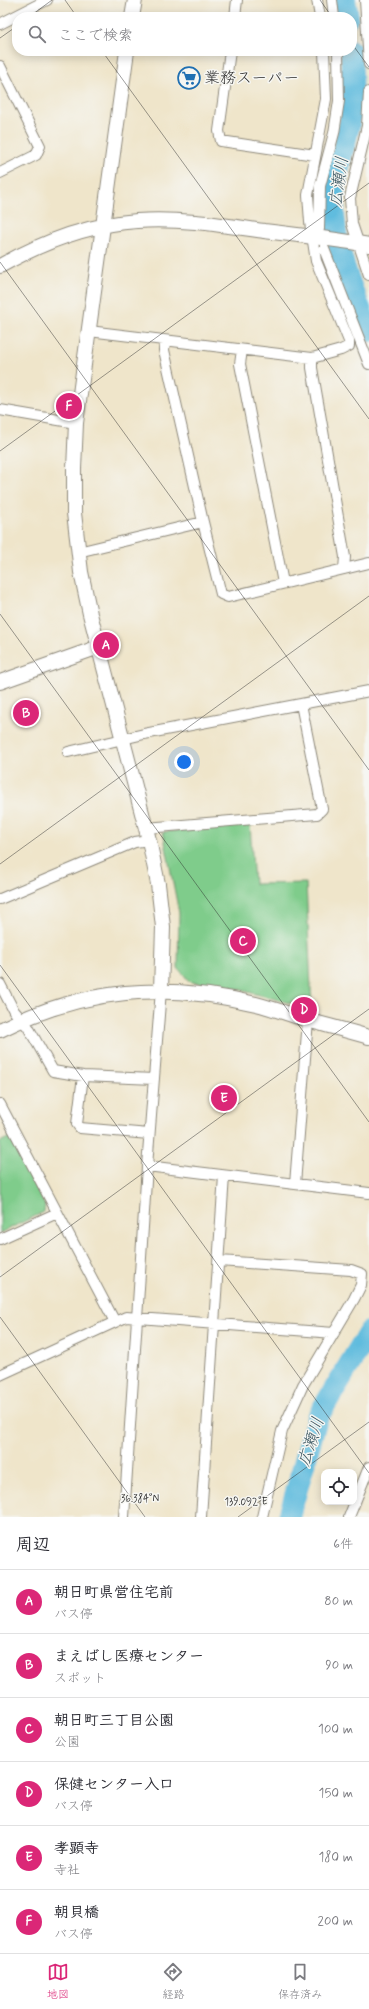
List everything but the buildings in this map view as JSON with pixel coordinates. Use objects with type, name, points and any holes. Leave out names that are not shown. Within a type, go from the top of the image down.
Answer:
[{"type":"street","points":[[24,12],[47,0]]},
{"type":"street","points":[[133,12],[135,0]]},
{"type":"street","points":[[236,12],[237,0]]},
{"type":"street","points":[[317,0],[319,12]]},
{"type":"street","points":[[332,0],[333,12]]},
{"type":"street","points":[[365,0],[369,64]]},
{"type":"street","points":[[0,24],[12,18]]},
{"type":"street","points":[[124,1517],[136,1318],[161,990],[163,927],[158,884],[148,834],[85,590],[78,552],[74,513],[74,469],[76,423],[126,56]]},
{"type":"street","points":[[229,56],[219,131],[221,141],[315,156]]},
{"type":"street","points":[[324,56],[326,100],[322,128],[315,156],[308,196],[320,238],[369,364]]},
{"type":"street","points":[[89,331],[312,358],[349,346],[349,341],[316,261],[320,238],[320,186],[334,133],[338,106],[338,56]]},
{"type":"street","points":[[0,66],[40,146],[36,155],[0,173]]},
{"type":"street","points":[[369,92],[367,126],[350,198],[352,224],[369,275]]},
{"type":"street","points":[[0,266],[32,250],[68,236],[102,227],[137,221],[208,223],[359,243]]},
{"type":"street","points":[[165,341],[164,350],[203,522],[220,592],[223,596],[228,597],[369,563]]},
{"type":"street","points":[[242,350],[240,364],[283,583]]},
{"type":"street","points":[[312,358],[312,368],[345,557],[344,569]]},
{"type":"street","points":[[0,410],[76,423]]},
{"type":"street","points":[[78,552],[203,522]]},
{"type":"street","points":[[0,682],[99,647]]},
{"type":"street","points":[[68,752],[123,739],[369,691]]},
{"type":"street","points":[[0,900],[135,842],[148,834],[318,814],[322,808],[301,704]]},
{"type":"street","points":[[0,984],[14,1011],[22,1020],[54,1071],[84,1076],[154,1079]]},
{"type":"street","points":[[0,1030],[60,1006],[95,997],[161,990],[212,995],[242,1001],[369,1037]]},
{"type":"street","points":[[295,1184],[308,1020]]},
{"type":"street","points":[[84,1076],[77,1124],[80,1128],[149,1134]]},
{"type":"street","points":[[0,1104],[114,1322]]},
{"type":"street","points":[[147,1166],[369,1193]]},
{"type":"street","points":[[201,1517],[224,1176]]},
{"type":"street","points":[[0,1239],[57,1213]]},
{"type":"street","points":[[219,1261],[351,1270],[360,1272],[363,1279],[334,1333],[303,1385],[282,1431],[262,1517]]},
{"type":"street","points":[[0,1375],[126,1317],[334,1333]]},
{"type":"street","points":[[349,1517],[369,1467]]},
{"type":"green space","points":[[250,824],[254,884],[306,883],[312,1009],[226,986],[190,982],[178,968],[179,913],[163,832]]},
{"type":"green space","points":[[10,1137],[45,1205],[44,1212],[0,1233],[0,1142]]},
{"type":"waterway","name":"広瀬川","points":[[345,0],[347,12]]},
{"type":"waterway","name":"広瀬川","points":[[351,56],[352,104],[350,121],[337,177],[334,196],[334,213],[339,248],[344,265],[369,331]]},
{"type":"waterway","name":"広瀬川","points":[[289,1517],[317,1418],[369,1332]]},
{"type":"place","name":"業務スーパー","points":[[189,78]]},
{"type":"place","name":"朝貝橋","points":[[69,406]]},
{"type":"place","name":"朝日町県営住宅前","points":[[106,645]]},
{"type":"place","name":"まえばし医療センター","points":[[26,713]]},
{"type":"place","name":"朝日町三丁目公園","points":[[243,941]]},
{"type":"place","name":"保健センター入口","points":[[304,1010]]},
{"type":"place","name":"孝顕寺","points":[[224,1098]]}]
